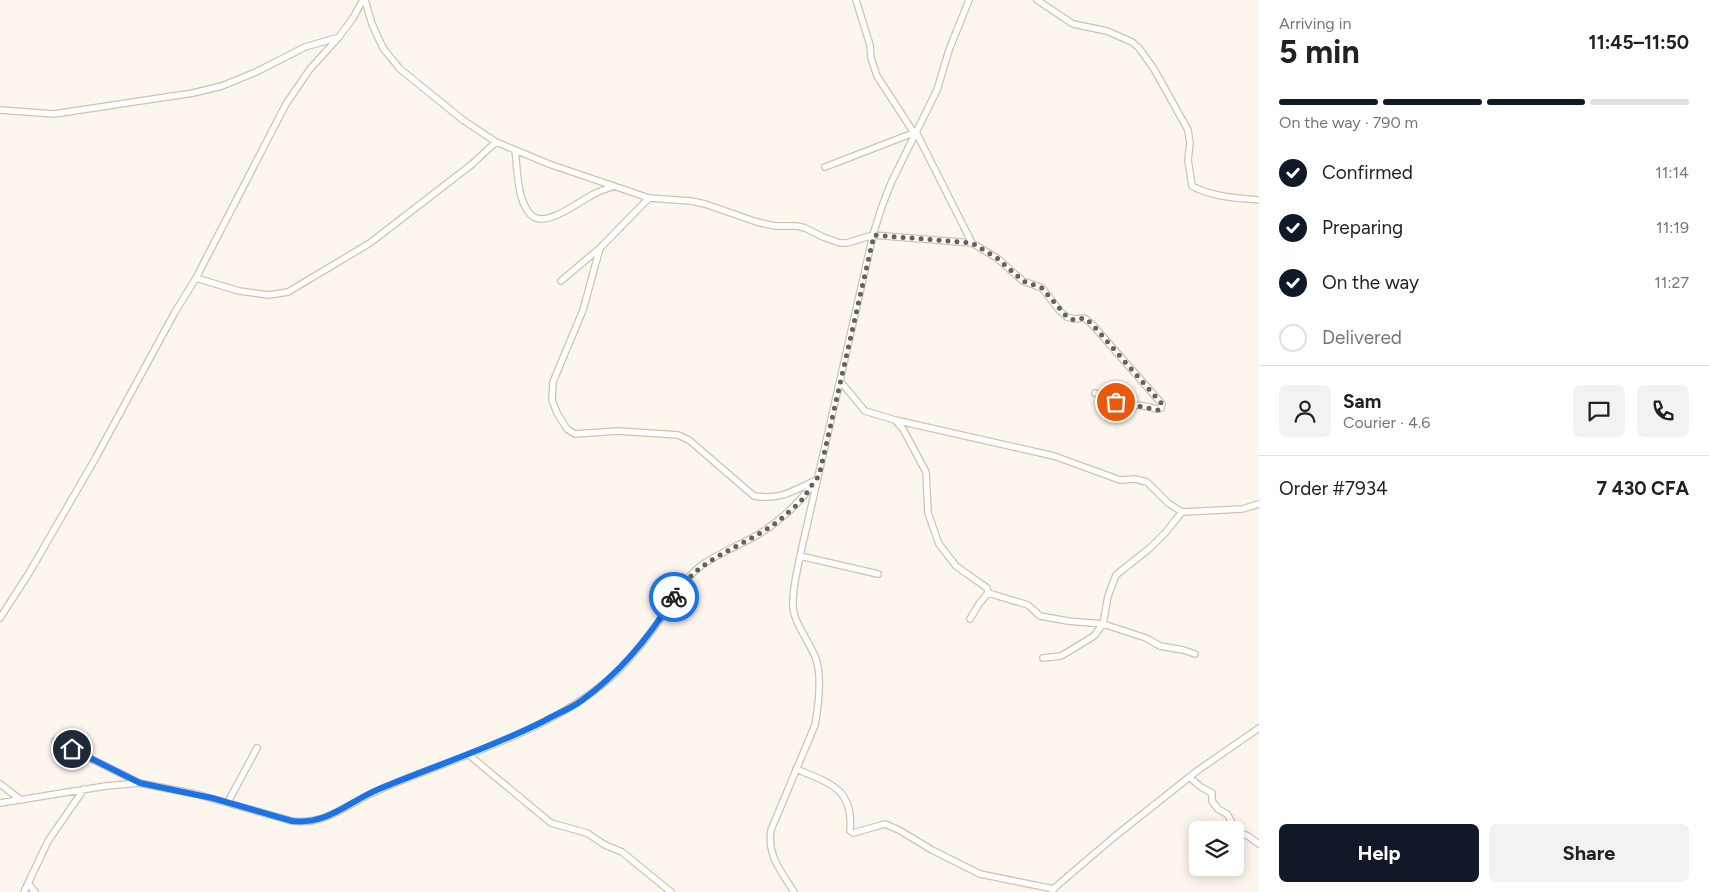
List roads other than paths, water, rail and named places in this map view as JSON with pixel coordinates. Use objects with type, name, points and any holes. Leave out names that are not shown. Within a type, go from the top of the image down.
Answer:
[{"type":"street","points":[[0,618],[29,573],[95,459],[174,312],[196,278],[286,104],[310,69],[353,18],[364,0]]},
{"type":"street","points":[[364,0],[383,48],[400,69],[463,120],[496,142],[549,164],[650,198],[705,204],[757,222],[775,226],[789,225],[805,228],[840,243],[847,243],[874,235],[972,243],[997,258],[1023,281],[1042,288],[1067,317],[1074,320],[1084,318],[1091,323],[1162,404],[1161,408],[1156,410],[1150,407],[1116,402],[1096,393]]},
{"type":"street","points":[[856,0],[870,45],[871,58],[877,76],[915,133],[972,243]]},
{"type":"street","points":[[794,892],[777,865],[769,843],[771,830],[814,725],[818,697],[816,660],[793,606],[800,556],[881,209],[891,183],[938,90],[949,50],[969,0]]},
{"type":"street","points":[[1037,0],[1073,24],[1107,31],[1132,42],[1139,48],[1154,69],[1188,130],[1190,143],[1188,160],[1192,186],[1201,191],[1259,200]]},
{"type":"street","points":[[0,110],[54,114],[193,93],[222,86],[256,72],[305,47],[338,37]]},
{"type":"street","points":[[826,167],[915,133]]},
{"type":"street","points":[[196,278],[240,291],[269,295],[288,292],[370,243],[470,165],[496,142]]},
{"type":"street","points":[[515,150],[521,195],[528,210],[536,218],[543,219],[555,216],[594,194],[614,186]]},
{"type":"street","points":[[562,281],[600,248],[650,198]]},
{"type":"street","points":[[600,248],[583,310],[553,382],[552,400],[557,413],[567,428],[575,434],[618,431],[678,436],[689,440],[754,496],[767,498],[781,496],[818,478]]},
{"type":"street","points":[[840,381],[865,412],[1054,456],[1120,480],[1136,479],[1147,482],[1168,503],[1182,512],[1242,509],[1259,504]]},
{"type":"street","points":[[895,420],[908,436],[926,472],[928,513],[939,544],[956,566],[988,588],[988,593],[970,619]]},
{"type":"street","points":[[0,803],[84,789],[140,783],[166,787],[228,802],[292,821],[318,821],[377,790],[469,755],[534,726],[575,705],[603,684],[636,652],[686,579],[702,565],[758,535],[780,519],[800,501],[818,478]]},
{"type":"street","points":[[1043,658],[1061,656],[1094,636],[1103,624],[1108,596],[1116,575],[1150,548],[1182,512]]},
{"type":"street","points":[[800,556],[878,574]]},
{"type":"street","points":[[988,593],[1028,605],[1040,616],[1103,624],[1146,638],[1160,646],[1195,654]]},
{"type":"street","points":[[796,769],[837,788],[846,798],[851,816],[850,831],[853,834],[885,824],[980,874],[1052,890],[1189,777],[1259,728]]},
{"type":"street","points":[[55,740],[140,783]]},
{"type":"street","points":[[228,802],[256,748]]},
{"type":"street","points":[[469,755],[551,823],[587,833],[605,845],[622,852],[671,892]]},
{"type":"street","points":[[1189,777],[1212,793],[1212,801],[1227,814],[1238,832],[1259,844]]},
{"type":"street","points":[[0,784],[21,800]]},
{"type":"street","points":[[24,892],[48,841],[84,789]]},
{"type":"street","points":[[28,883],[35,892]]}]
